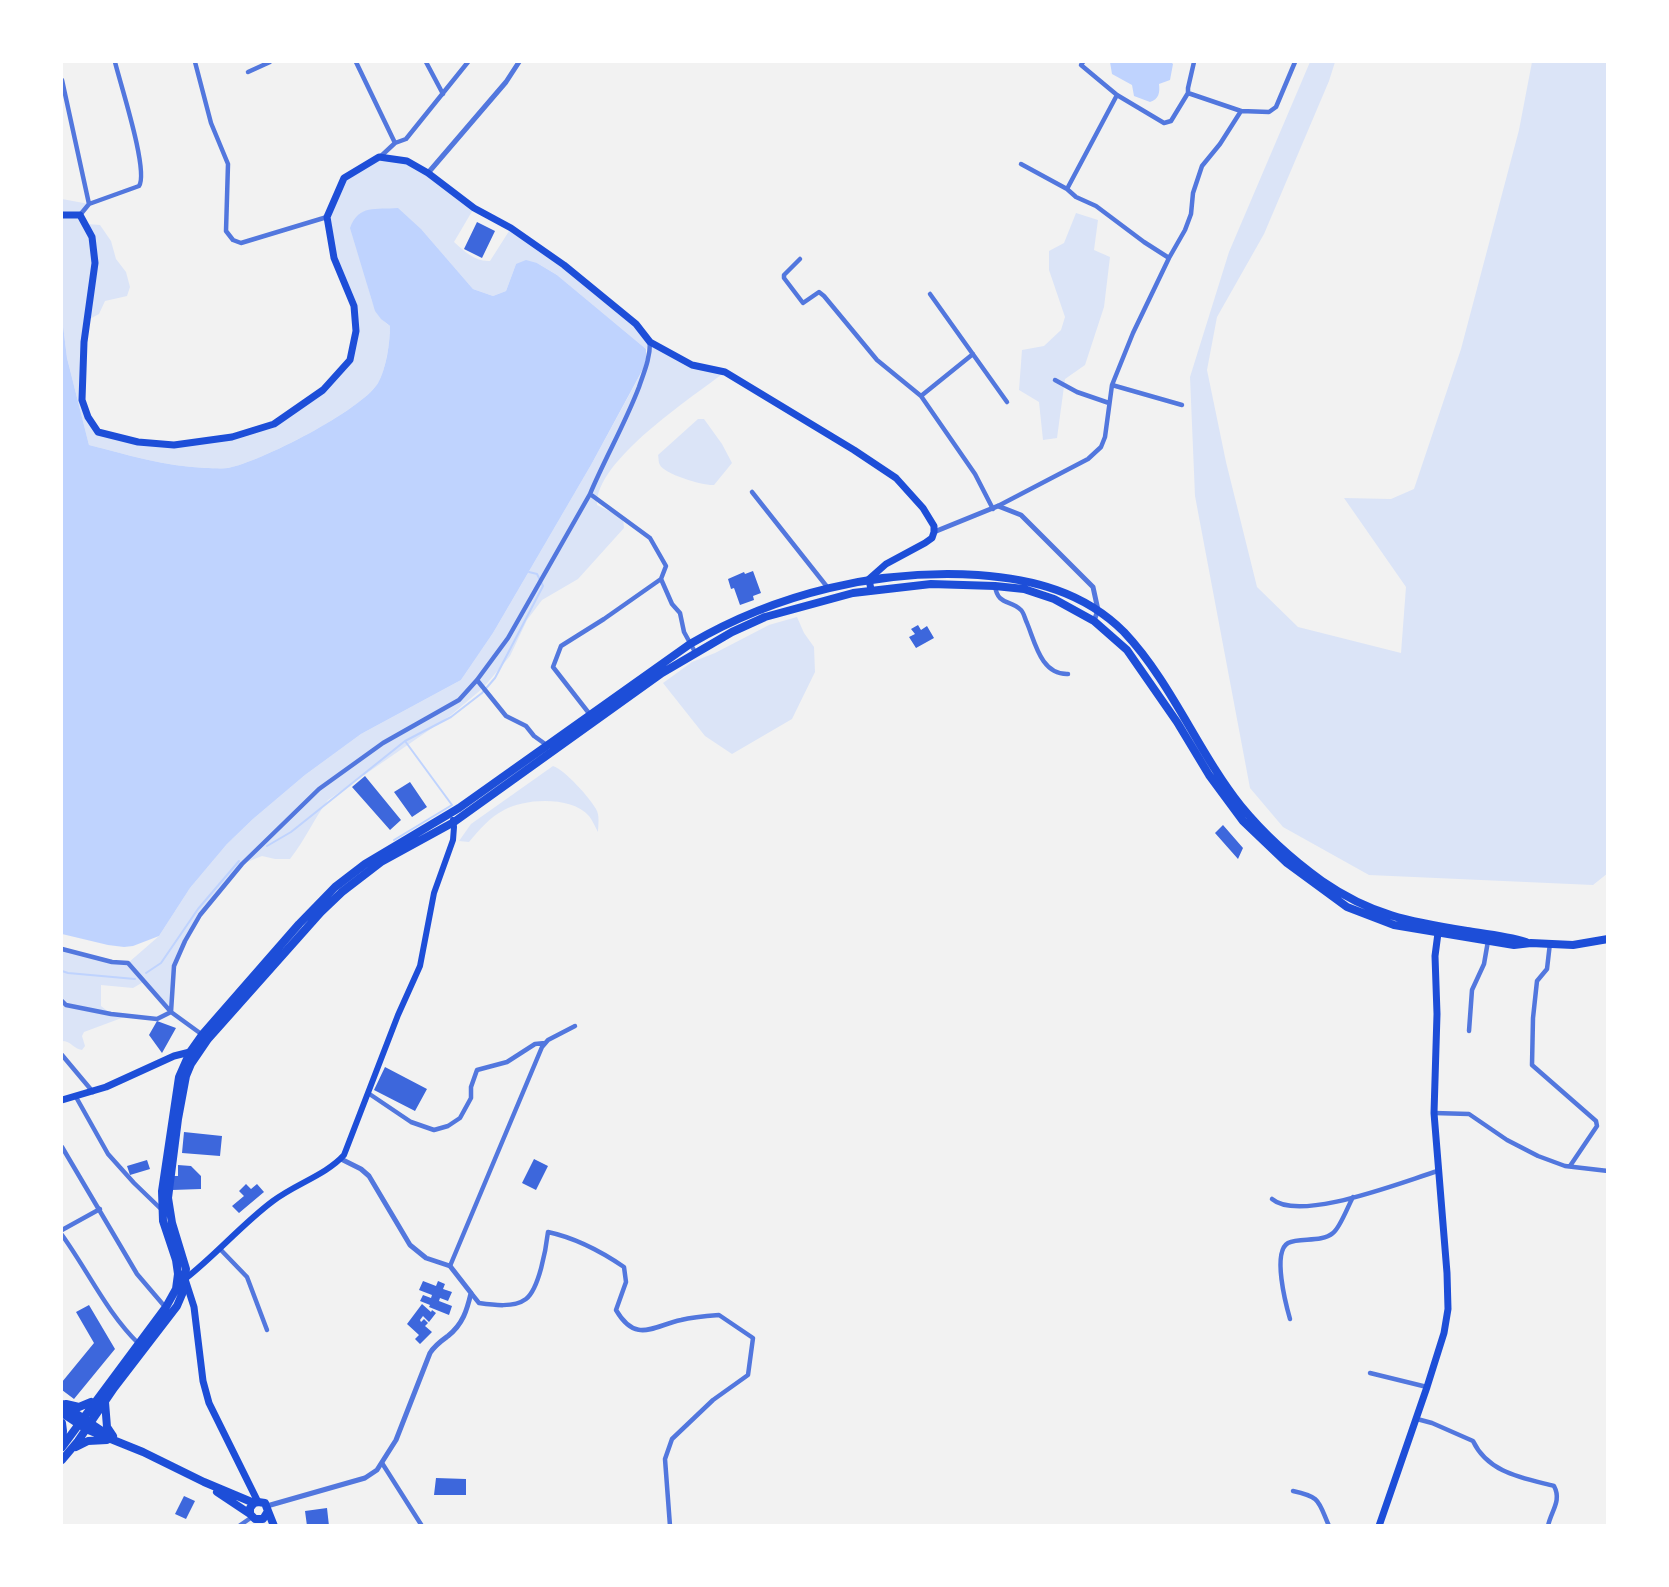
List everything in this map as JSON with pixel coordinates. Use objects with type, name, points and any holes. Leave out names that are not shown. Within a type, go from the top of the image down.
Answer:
[{"type":"highway","points":[[62,1445],[181,1298],[185,1264],[169,1211],[169,1182],[186,1076],[205,1037],[299,924],[335,887],[365,864],[449,814],[548,745],[662,673],[718,628],[763,609],[828,588],[869,579],[949,574],[1001,577],[1047,586],[1074,596],[1098,610],[1125,634],[1143,656],[1241,806],[1278,844],[1320,879],[1365,907],[1388,916],[1488,941],[1514,945],[1550,943],[1573,945],[1608,939]]},
{"type":"highway","points":[[693,648],[765,618],[833,597],[871,590],[931,584],[995,586],[1037,592],[1066,604],[1094,621],[1127,650],[1238,814],[1262,841],[1347,907],[1394,925],[1517,939],[1531,943]]},
{"type":"highway","points":[[169,1310],[178,1274],[176,1260],[165,1229],[162,1191],[175,1094],[190,1052],[336,898],[381,862],[454,822],[554,752],[593,718]]},
{"type":"highway","points":[[62,1403],[80,1407],[101,1399]]},
{"type":"highway","points":[[64,1457],[89,1426],[101,1399]]},
{"type":"highway","points":[[101,1399],[107,1427],[117,1442]]},
{"type":"highway","points":[[62,1403],[80,1421]]},
{"type":"highway","points":[[62,1413],[117,1442],[204,1482],[256,1502],[268,1509],[274,1526]]},
{"type":"highway","points":[[62,1423],[62,1445]]},
{"type":"highway","points":[[64,1457],[88,1441],[101,1439],[117,1442]]},
{"type":"highway","points":[[204,1482],[255,1519],[265,1518],[268,1509]]},
{"type":"highway","points":[[255,1519],[250,1508],[256,1502]]},
{"type":"main road","points":[[62,215],[80,215],[92,237],[95,263],[84,342],[82,400],[88,417],[98,432],[138,442],[174,445],[232,437],[274,424],[323,390],[350,360],[356,331],[354,306],[334,258],[327,217],[344,178],[380,157],[407,161],[564,265],[636,324],[650,342],[692,365],[724,372],[885,470],[910,492],[931,521],[934,532],[925,543],[886,564],[869,579],[871,590]]},
{"type":"main road","points":[[256,1502],[208,1403],[194,1307],[185,1279],[273,1201],[341,1159],[347,1150],[398,1015],[420,966],[430,908],[453,840],[454,822],[449,814]]},
{"type":"main road","points":[[1379,1526],[1444,1333],[1448,1301],[1434,1113],[1437,1014],[1435,956],[1438,929]]},
{"type":"main road","points":[[62,1100],[123,1081],[174,1056],[190,1052]]},
{"type":"street","points":[[80,215],[89,204],[139,186],[142,181],[141,163],[115,62]]},
{"type":"street","points":[[195,62],[211,123],[228,164],[226,231],[233,240],[241,243],[327,217]]},
{"type":"street","points":[[248,72],[270,62]]},
{"type":"street","points":[[357,62],[395,143]]},
{"type":"street","points":[[426,62],[443,94]]},
{"type":"street","points":[[380,157],[395,143],[406,139],[468,62]]},
{"type":"street","points":[[428,173],[506,82],[519,62]]},
{"type":"street","points":[[1076,62],[1082,63],[1117,95],[1164,123],[1171,121],[1188,93],[1194,62]]},
{"type":"street","points":[[1188,93],[1241,111],[1269,112],[1276,107],[1295,62]]},
{"type":"street","points":[[62,80],[89,204]]},
{"type":"street","points":[[1067,189],[1117,95]]},
{"type":"street","points":[[934,532],[996,507],[1088,459],[1101,447],[1105,437],[1112,385],[1133,333],[1185,230],[1191,214],[1193,192],[1202,166],[1220,144],[1241,111]]},
{"type":"street","points":[[1021,165],[1096,206],[1169,258]]},
{"type":"street","points":[[801,259],[784,275],[803,303],[819,292],[877,360],[921,396],[996,507],[1022,515],[1093,587],[1098,610],[1094,621]]},
{"type":"street","points":[[930,294],[1007,402]]},
{"type":"street","points":[[171,1012],[174,966],[185,941],[200,915],[243,864],[319,789],[383,743],[459,700],[508,638],[590,494],[627,420],[650,357],[650,342]]},
{"type":"street","points":[[921,396],[973,354]]},
{"type":"street","points":[[1055,380],[1077,392],[1109,403]]},
{"type":"street","points":[[1112,385],[1182,405]]},
{"type":"street","points":[[752,492],[828,588]]},
{"type":"street","points":[[590,494],[650,538],[666,566],[661,579],[613,614],[561,646],[553,667],[593,718]]},
{"type":"street","points":[[661,579],[672,604],[680,613],[684,632],[693,648]]},
{"type":"street","points":[[995,586],[996,595],[1021,610],[1044,664],[1061,674],[1068,674]]},
{"type":"street","points":[[477,680],[506,716],[526,726],[534,736],[554,752]]},
{"type":"street","points":[[1469,1031],[1472,990],[1484,964],[1488,941]]},
{"type":"street","points":[[1550,943],[1547,969],[1537,981],[1532,1065],[1596,1121],[1597,1126],[1570,1166]]},
{"type":"street","points":[[62,949],[112,962],[128,963],[171,1012],[205,1037]]},
{"type":"street","points":[[62,1001],[66,1005],[157,1019],[171,1012]]},
{"type":"street","points":[[368,1093],[411,1122],[434,1130],[448,1126],[460,1118],[471,1098],[471,1087],[477,1070],[507,1062],[535,1044],[546,1042],[575,1026]]},
{"type":"street","points":[[450,1266],[546,1042]]},
{"type":"street","points":[[62,1055],[93,1092]]},
{"type":"street","points":[[76,1097],[108,1154],[134,1184],[162,1210]]},
{"type":"street","points":[[1434,1113],[1469,1114],[1507,1140],[1538,1156],[1570,1166],[1608,1171]]},
{"type":"street","points":[[62,1148],[137,1274],[169,1310]]},
{"type":"street","points":[[341,1159],[361,1168],[369,1176],[410,1245],[426,1258],[450,1266],[479,1303],[499,1305],[519,1303],[528,1299],[535,1287],[548,1232],[575,1240],[610,1257],[624,1267],[626,1282],[616,1310],[625,1324],[644,1331],[661,1328],[679,1320],[719,1315],[753,1338],[748,1375],[713,1400],[672,1439],[665,1459],[670,1526]]},
{"type":"street","points":[[1272,1199],[1277,1203],[1310,1207],[1331,1204],[1438,1171]]},
{"type":"street","points":[[1290,1319],[1281,1273],[1281,1257],[1284,1247],[1289,1243],[1332,1235],[1353,1197]]},
{"type":"street","points":[[62,1230],[100,1209]]},
{"type":"street","points":[[62,1235],[92,1279],[112,1315],[142,1346]]},
{"type":"street","points":[[220,1250],[247,1277],[267,1330]]},
{"type":"street","points":[[268,1509],[365,1478],[377,1470],[396,1440],[430,1353],[434,1346],[451,1334],[461,1323],[471,1293]]},
{"type":"street","points":[[1370,1373],[1427,1387]]},
{"type":"street","points":[[1416,1419],[1432,1423],[1473,1441],[1479,1454],[1502,1470],[1554,1486],[1557,1504],[1548,1526]]},
{"type":"street","points":[[382,1462],[422,1526]]},
{"type":"street","points":[[1293,1491],[1317,1498],[1329,1526]]},
{"type":"street","points":[[239,1526],[255,1519]]},
{"type":"shaded area","points":[[1310,62],[1335,62],[1264,234],[1217,317],[1207,370],[1226,462],[1257,587],[1298,627],[1401,653],[1406,587],[1344,498],[1391,499],[1414,489],[1461,349],[1519,130],[1532,62],[1607,62],[1608,873],[1593,885],[1369,875],[1283,827],[1250,788],[1195,496],[1190,377],[1229,252]]},
{"type":"shaded area","points":[[379,157],[407,161],[474,208],[454,242],[470,255],[479,260],[490,261],[511,228],[636,324],[650,342],[673,356],[725,372],[669,414],[628,450],[611,469],[601,488],[597,505],[623,518],[624,528],[578,579],[542,600],[527,620],[510,656],[483,688],[451,715],[328,800],[290,859],[262,856],[242,864],[200,915],[174,966],[171,1012],[145,981],[133,988],[101,985],[101,1006],[111,1014],[127,1016],[84,1032],[82,1036],[85,1046],[82,1050],[79,1049],[62,1041],[62,949],[128,963],[159,936],[190,888],[227,844],[253,819],[305,775],[361,734],[461,680],[493,633],[591,465],[650,357],[649,344],[646,349],[557,275],[537,263],[516,264],[506,291],[493,296],[473,289],[422,230],[367,283],[377,312],[390,326],[385,363],[378,383],[368,394],[332,420],[263,456],[225,468],[175,465],[89,445],[67,358],[62,317],[62,199],[89,204],[80,215],[87,224],[100,225],[111,241],[116,259],[126,272],[130,287],[127,296],[105,301],[99,314],[86,321],[82,400],[99,432],[174,445],[232,437],[274,424],[323,390],[350,360],[356,331],[354,306],[334,258],[327,217],[344,178]]},
{"type":"shaded area","points":[[1076,213],[1098,220],[1094,250],[1110,257],[1104,307],[1085,365],[1065,379],[1057,438],[1043,440],[1039,402],[1019,390],[1022,350],[1044,346],[1061,330],[1065,317],[1049,270],[1049,251],[1064,243]]},
{"type":"shaded area","points":[[698,419],[704,419],[732,463],[714,485],[676,476],[659,463],[658,455]]},
{"type":"shaded area","points":[[797,617],[814,647],[815,672],[792,719],[732,754],[705,736],[663,683],[692,662],[715,653],[769,625]]},
{"type":"shaded area","points":[[553,766],[570,778],[593,804],[598,814],[598,832],[589,816],[572,805],[536,801],[504,810],[489,820],[469,842],[459,841],[471,824]]},
{"type":"water","points":[[1110,62],[1171,62],[1173,64],[1170,80],[1159,84],[1158,95],[1150,102],[1134,96],[1132,85],[1112,74]]},
{"type":"water","points":[[398,208],[422,230],[473,289],[493,296],[506,291],[516,264],[526,260],[537,263],[557,275],[646,349],[643,369],[591,465],[493,633],[461,680],[361,734],[305,775],[253,819],[227,844],[190,888],[159,936],[124,947],[62,934],[62,317],[67,358],[89,445],[146,460],[190,467],[225,468],[243,464],[285,446],[332,420],[352,407],[378,383],[387,356],[390,326],[375,311],[350,228],[358,215],[363,212]]},
{"type":"building","points":[[477,222],[495,231],[482,258],[464,249]]},
{"type":"building","points":[[753,571],[761,593],[753,596],[754,600],[740,605],[728,579]]},
{"type":"building","points":[[918,625],[921,630],[927,626],[934,638],[916,648],[909,637],[915,634],[911,629]]},
{"type":"building","points":[[365,776],[401,820],[390,830],[352,787]]},
{"type":"building","points":[[410,782],[427,807],[412,817],[394,792]]},
{"type":"building","points":[[1223,825],[1243,848],[1238,859],[1215,833]]},
{"type":"building","points":[[157,1021],[176,1028],[162,1053],[149,1035]]},
{"type":"building","points":[[385,1067],[427,1089],[415,1111],[374,1090]]},
{"type":"building","points":[[184,1132],[222,1136],[220,1156],[182,1153]]},
{"type":"building","points":[[534,1159],[548,1166],[536,1190],[522,1183]]},
{"type":"building","points":[[147,1160],[150,1169],[130,1175],[127,1166]]},
{"type":"building","points":[[178,1165],[191,1166],[201,1176],[201,1189],[172,1190],[172,1176],[178,1176]]},
{"type":"building","points":[[246,1184],[251,1189],[257,1184],[264,1192],[239,1213],[232,1206],[244,1196],[239,1191]]},
{"type":"building","points":[[423,1281],[436,1286],[438,1281],[445,1284],[443,1289],[452,1292],[448,1301],[440,1298],[439,1301],[452,1306],[449,1315],[420,1301],[423,1295],[431,1298],[432,1295],[419,1290]]},
{"type":"building","points":[[422,1304],[431,1312],[432,1310],[436,1313],[429,1322],[423,1316],[420,1320],[421,1322],[424,1319],[428,1323],[425,1326],[432,1332],[420,1344],[415,1339],[419,1335],[407,1324]]},
{"type":"building","points":[[89,1305],[115,1349],[74,1399],[62,1390],[62,1382],[94,1343],[76,1312]]},
{"type":"building","points":[[436,1478],[466,1479],[466,1495],[434,1495]]},
{"type":"building","points":[[184,1496],[195,1501],[186,1519],[175,1514]]},
{"type":"building","points":[[327,1508],[329,1526],[307,1526],[305,1511]]},
{"type":"waterway","points":[[267,846],[291,832],[405,741],[451,717],[482,693],[495,678],[543,586],[537,574],[529,572]]},
{"type":"waterway","points":[[394,840],[452,805],[405,741]]},
{"type":"waterway","points":[[146,973],[161,963],[198,909],[239,861]]},
{"type":"waterway","points":[[62,971],[135,979]]}]
